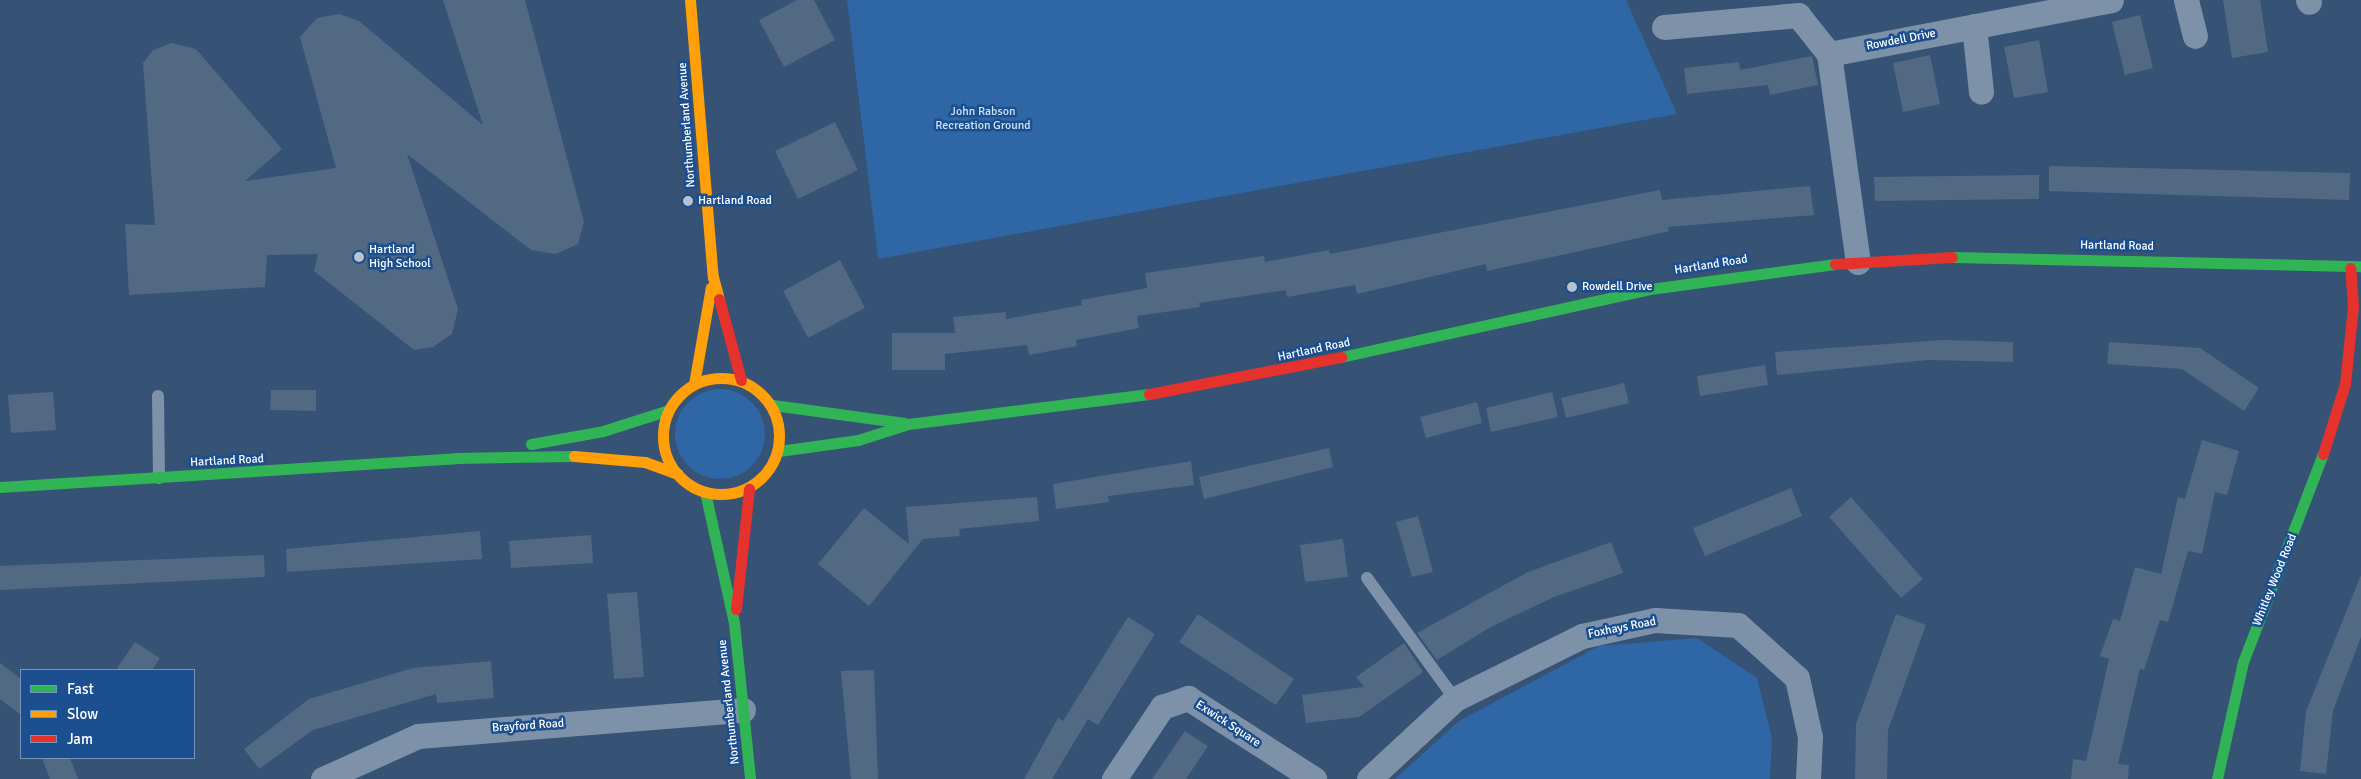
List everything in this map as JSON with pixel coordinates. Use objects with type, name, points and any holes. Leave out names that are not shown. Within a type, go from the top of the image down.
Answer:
[{"type":"street","name":"Northumberland Avenue","points":[[690,0],[713,277],[741,380]]},
{"type":"street","points":[[2186,0],[2195,36]]},
{"type":"street","name":"Rowdell Drive","points":[[1829,54],[2103,1]]},
{"type":"street","points":[[1664,27],[1798,15],[1829,54],[1858,262]]},
{"type":"street","points":[[1974,26],[1980,92]]},
{"type":"street","name":"Hartland Road","points":[[779,451],[858,440],[908,424],[1089,405],[1261,375],[1650,289],[1792,266],[1971,256],[2356,267]]},
{"type":"street","name":"Whitley Wood Road","points":[[2217,779],[2243,662],[2353,385],[2353,307],[2356,267]]},
{"type":"street","name":"Northumberland Avenue","points":[[694,384],[713,277]]},
{"type":"street","points":[[714,378],[741,380],[759,390],[773,405],[781,428],[779,451],[764,478],[749,489],[728,494],[705,492],[678,474],[662,453],[662,429],[669,410],[694,384],[714,378]]},
{"type":"street","name":"Hartland Road","points":[[773,405],[908,424]]},
{"type":"street","name":"Hartland Road","points":[[456,458],[603,431],[669,410]]},
{"type":"street","name":"Hartland Road","points":[[0,487],[456,458],[603,456],[644,462],[678,474]]},
{"type":"street","name":"Northumberland Avenue","points":[[734,623],[749,489]]},
{"type":"street","name":"Northumberland Avenue","points":[[705,492],[734,623],[750,779]]},
{"type":"street","name":"Foxhays Road","points":[[1369,779],[1455,699],[1582,636],[1655,620],[1738,624],[1797,678],[1810,737],[1808,779]]},
{"type":"street","name":"Exwick Square","points":[[1114,779],[1162,707],[1188,698],[1314,779]]},
{"type":"street","name":"Brayford Road","points":[[323,779],[418,736],[743,710]]},
{"type":"lane","points":[[158,396],[159,478]]},
{"type":"lane","points":[[1367,578],[1455,699]]},
{"type":"green space","name":"John Rabson Recreation Ground","points":[[847,0],[1626,0],[1677,114],[878,259]]},
{"type":"green space","points":[[720,389],[737,393],[752,402],[761,417],[765,434],[761,451],[752,466],[737,475],[720,479],[703,475],[688,466],[679,451],[675,434],[679,417],[688,402],[703,393]]},
{"type":"green space","points":[[1697,638],[1757,678],[1772,738],[1770,779],[1395,779],[1459,721],[1599,646]]},
{"type":"building","points":[[443,0],[525,0],[584,222],[578,244],[556,254],[531,250],[407,154],[458,309],[452,334],[433,347],[414,350],[314,271],[318,254],[267,255],[265,287],[129,295],[125,224],[155,225],[143,63],[153,50],[171,43],[196,49],[282,149],[245,181],[336,168],[300,37],[317,18],[339,14],[359,21],[483,125]]},
{"type":"building","points":[[797,0],[814,0],[835,40],[784,67],[759,20]]},
{"type":"building","points":[[2223,0],[2260,0],[2268,52],[2232,58]]},
{"type":"building","points":[[2140,15],[2153,68],[2125,75],[2112,22]]},
{"type":"building","points":[[2039,40],[2048,92],[2014,98],[2004,47]]},
{"type":"building","points":[[1930,55],[1940,104],[1903,112],[1893,63]]},
{"type":"building","points":[[1812,56],[1818,85],[1770,95],[1768,85],[1687,94],[1684,68],[1739,62],[1740,70]]},
{"type":"building","points":[[835,122],[858,170],[798,199],[775,151]]},
{"type":"building","points":[[2049,166],[2350,173],[2349,200],[2049,191]]},
{"type":"building","points":[[2039,175],[2039,199],[1875,201],[1874,177]]},
{"type":"building","points":[[1810,186],[1814,215],[1668,227],[1669,231],[1487,271],[1486,264],[1357,294],[1355,285],[1287,297],[1286,290],[1199,303],[1200,307],[1137,316],[1139,328],[1076,340],[1077,346],[1029,355],[1027,345],[945,354],[945,370],[892,370],[892,333],[955,333],[953,317],[1006,312],[1006,319],[1082,305],[1081,300],[1147,288],[1145,273],[1264,256],[1265,262],[1329,250],[1330,254],[1660,190],[1662,200]]},
{"type":"building","points":[[840,260],[865,308],[808,338],[783,291]]},
{"type":"building","points":[[1943,340],[2013,342],[2013,362],[1928,360],[1777,375],[1775,352]]},
{"type":"building","points":[[2109,342],[2200,348],[2259,388],[2244,411],[2182,369],[2107,364]]},
{"type":"building","points":[[1765,365],[1768,385],[1700,396],[1697,376]]},
{"type":"building","points":[[1624,383],[1629,403],[1566,418],[1561,398]]},
{"type":"building","points":[[271,390],[316,390],[316,411],[270,410]]},
{"type":"building","points":[[53,392],[56,430],[11,433],[8,395]]},
{"type":"building","points":[[1552,392],[1558,417],[1491,432],[1486,408]]},
{"type":"building","points":[[1477,402],[1482,423],[1426,438],[1420,417]]},
{"type":"building","points":[[2202,440],[2239,451],[2227,495],[2215,492],[2202,554],[2188,551],[2168,622],[2160,620],[2144,670],[2140,669],[2118,764],[2129,765],[2128,779],[2071,779],[2073,759],[2086,761],[2109,659],[2100,656],[2113,619],[2120,621],[2135,567],[2161,574],[2178,497],[2185,499]]},
{"type":"building","points":[[1329,448],[1333,467],[1204,499],[1199,477]]},
{"type":"building","points":[[1191,461],[1194,485],[1108,496],[1109,502],[1056,509],[1053,484]]},
{"type":"building","points":[[1791,488],[1802,516],[1705,556],[1693,528]]},
{"type":"building","points":[[1037,497],[1039,521],[959,529],[960,536],[923,539],[869,606],[818,564],[864,508],[909,544],[906,507]]},
{"type":"building","points":[[1851,497],[1923,579],[1901,598],[1829,517]]},
{"type":"building","points":[[1418,516],[1433,572],[1412,577],[1396,522]]},
{"type":"building","points":[[480,531],[482,559],[287,572],[286,549]]},
{"type":"building","points":[[591,535],[593,563],[511,568],[509,541]]},
{"type":"building","points":[[1343,539],[1348,577],[1305,582],[1300,545]]},
{"type":"building","points":[[1611,542],[1623,573],[1554,597],[1489,628],[1437,660],[1417,633],[1528,572]]},
{"type":"building","points":[[264,555],[265,577],[0,590],[0,566]]},
{"type":"building","points":[[2361,575],[2361,637],[2333,711],[2326,774],[2300,771],[2306,711]]},
{"type":"building","points":[[637,592],[644,677],[614,679],[607,594]]},
{"type":"building","points":[[1198,614],[1294,679],[1276,705],[1179,642]]},
{"type":"building","points":[[1896,614],[1926,625],[1888,730],[1887,779],[1855,779],[1856,724]]},
{"type":"building","points":[[1128,617],[1155,634],[1098,725],[1088,719],[1052,779],[1024,779],[1058,718],[1063,721]]},
{"type":"building","points":[[135,642],[160,658],[153,669],[117,669]]},
{"type":"building","points":[[1404,643],[1423,672],[1359,717],[1306,723],[1302,695],[1364,687],[1356,677]]},
{"type":"building","points":[[491,661],[494,698],[437,703],[436,694],[313,730],[259,769],[244,749],[309,699],[413,668]]},
{"type":"building","points":[[0,663],[20,678],[20,714],[0,699]]},
{"type":"building","points":[[874,670],[878,779],[851,779],[841,671]]},
{"type":"building","points":[[1185,731],[1208,746],[1186,779],[1152,779]]},
{"type":"building","points":[[42,759],[70,759],[78,779],[50,779]]},
{"type":"traffic: fast","points":[[1952,257],[2361,266]]},
{"type":"traffic: fast","points":[[1341,357],[1650,289],[1835,264]]},
{"type":"traffic: fast","points":[[779,451],[858,440],[908,424],[1149,394]]},
{"type":"traffic: fast","points":[[773,405],[905,423]]},
{"type":"traffic: fast","points":[[531,444],[603,431],[669,410]]},
{"type":"traffic: fast","points":[[2217,779],[2243,662],[2323,454]]},
{"type":"traffic: fast","points":[[0,487],[456,458],[574,456]]},
{"type":"traffic: fast","points":[[705,492],[734,623],[750,779]]},
{"type":"traffic: slow","points":[[690,0],[713,277],[719,299]]},
{"type":"traffic: slow","points":[[694,384],[711,287]]},
{"type":"traffic: slow","points":[[721,378],[743,382],[753,387],[762,395],[770,404],[775,414],[779,436],[775,458],[770,468],[762,477],[753,485],[743,490],[721,494],[699,490],[689,485],[680,477],[672,468],[667,458],[663,436],[667,414],[672,404],[680,395],[689,387],[699,382],[721,378]]},
{"type":"traffic: slow","points":[[574,456],[645,462],[678,474]]},
{"type":"traffic: jam","points":[[1835,264],[1952,257]]},
{"type":"traffic: jam","points":[[2323,454],[2345,384],[2353,307],[2350,268]]},
{"type":"traffic: jam","points":[[719,299],[741,380]]},
{"type":"traffic: jam","points":[[1149,394],[1341,357]]},
{"type":"traffic: jam","points":[[736,609],[749,489]]},
{"type":"place","name":"Hartland Road","points":[[688,201]]},
{"type":"place","name":"Hartland High School","points":[[359,257]]},
{"type":"place","name":"Rowdell Drive","points":[[1572,287]]}]
